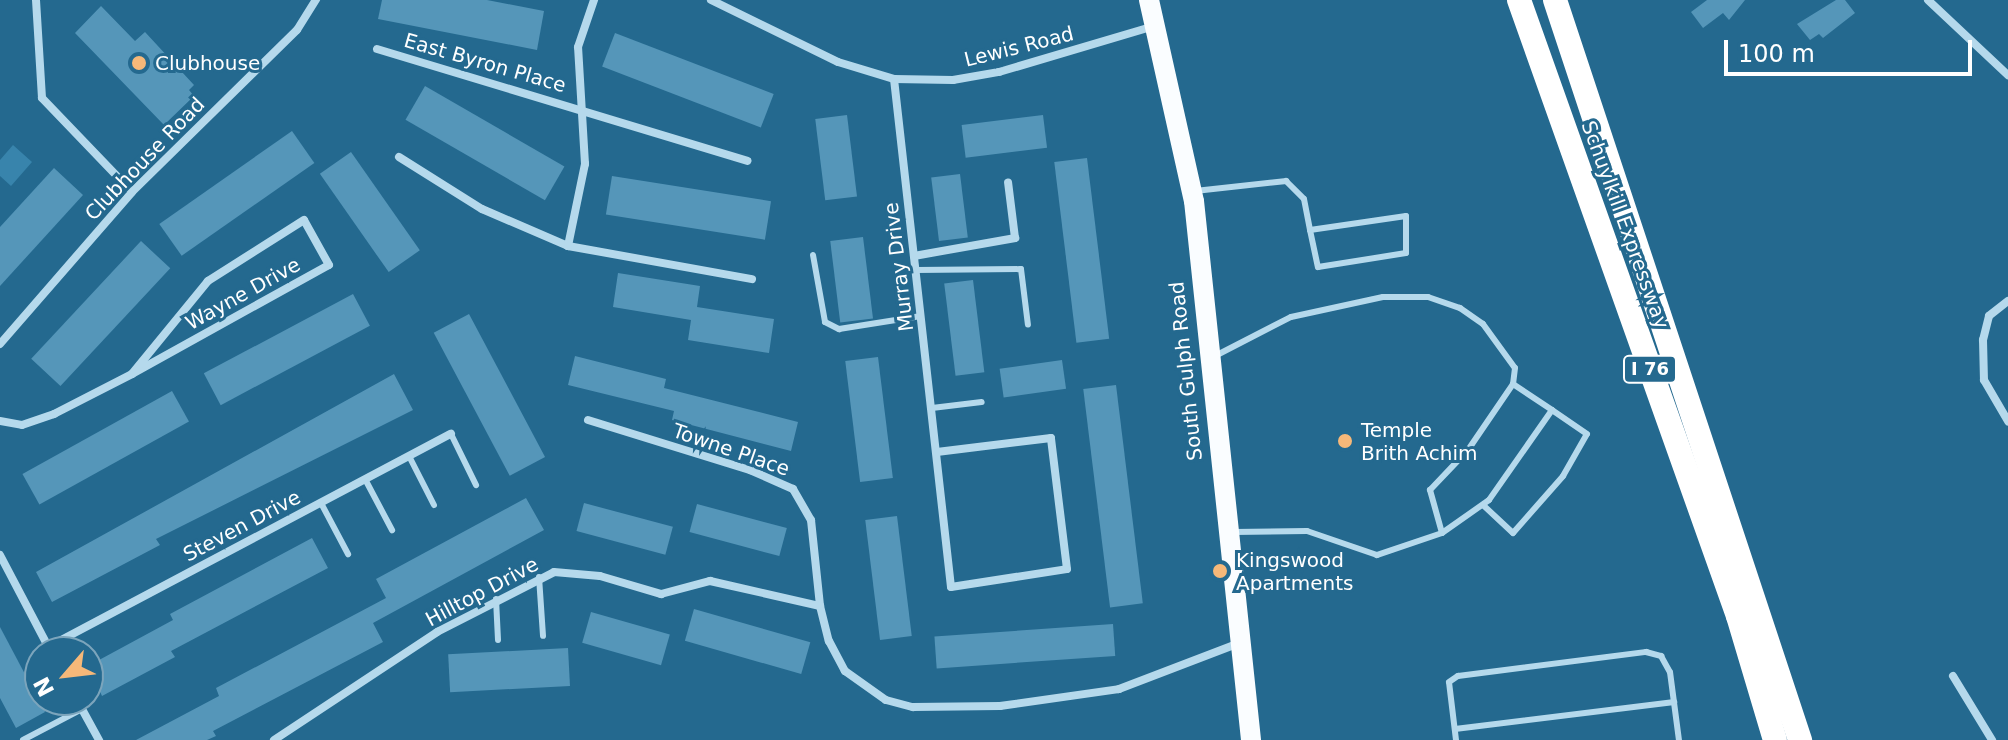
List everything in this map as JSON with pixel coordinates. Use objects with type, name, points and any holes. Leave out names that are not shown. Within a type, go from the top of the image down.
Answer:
[{"type":"highway","name":"Schuylkill Expressway","points":[[1519,0],[1738,616],[1775,740]]},
{"type":"highway","name":"Schuylkill Expressway","points":[[1555,0],[1800,740]]},
{"type":"main road","name":"South Gulph Road","points":[[1149,0],[1192,192],[1237,644],[1251,740]]},
{"type":"street","points":[[36,0],[42,98],[132,192]]},
{"type":"street","name":"Clubhouse Road","points":[[0,344],[132,192],[297,30],[316,0]]},
{"type":"street","points":[[568,246],[585,164],[578,47],[594,0]]},
{"type":"street","name":"Lewis Road","points":[[711,0],[838,62],[894,79],[953,80],[999,72],[1156,25]]},
{"type":"street","points":[[1928,0],[2008,75]]},
{"type":"street","name":"East Byron Place","points":[[377,49],[584,109],[747,161]]},
{"type":"street","name":"Murray Drive","points":[[894,79],[951,587],[1067,569],[1051,438],[937,452]]},
{"type":"street","points":[[399,157],[482,209],[568,246],[752,279]]},
{"type":"street","points":[[914,256],[1015,238],[1008,182]]},
{"type":"street","name":"Wayne Drive","points":[[0,421],[22,425],[54,414],[132,374],[329,265],[304,220],[208,281],[132,374]]},
{"type":"street","points":[[2008,301],[1989,316],[1983,340],[1984,380],[2008,421]]},
{"type":"street","name":"Towne Place","points":[[588,420],[750,470],[793,489],[811,520],[820,606]]},
{"type":"street","name":"Steven Drive","points":[[75,636],[451,434]]},
{"type":"street","points":[[0,555],[42,636]]},
{"type":"street","name":"Hilltop Drive","points":[[274,740],[496,599],[554,572],[600,576],[661,594],[710,581],[820,606]]},
{"type":"street","points":[[820,606],[829,641],[845,671],[886,700],[913,707],[1000,706],[1119,689],[1237,644]]},
{"type":"street","points":[[1953,676],[1992,740]]},
{"type":"street","points":[[86,716],[99,740]]},
{"type":"lane","points":[[1192,192],[1286,181],[1304,199],[1310,230],[1318,267],[1406,253],[1406,216],[1310,230]]},
{"type":"lane","points":[[813,255],[825,322],[839,329],[921,316]]},
{"type":"lane","points":[[916,270],[1021,269],[1028,325]]},
{"type":"lane","points":[[1209,359],[1291,317],[1409,295],[1448,302],[1483,324],[1515,368],[1513,384],[1468,450],[1430,490],[1442,533]]},
{"type":"lane","points":[[1483,505],[1509,532],[1540,505],[1587,438],[1513,384]]},
{"type":"lane","points":[[932,408],[982,402]]},
{"type":"lane","points":[[1226,532],[1307,531],[1377,555],[1442,533],[1483,505],[1552,410]]},
{"type":"lane","points":[[451,434],[476,485]]},
{"type":"lane","points":[[409,456],[434,505]]},
{"type":"lane","points":[[365,479],[392,530]]},
{"type":"lane","points":[[321,503],[348,554]]},
{"type":"lane","points":[[539,577],[543,636]]},
{"type":"lane","points":[[496,599],[498,640]]},
{"type":"lane","points":[[1456,740],[1449,682],[1458,676],[1646,652],[1661,656],[1670,672],[1679,740]]},
{"type":"lane","points":[[1455,729],[1674,702]]},
{"type":"lane","points":[[23,740],[69,716]]},
{"type":"shaded area","points":[[13,145],[32,162],[11,186],[0,176],[0,160]]},
{"type":"building","points":[[382,0],[487,0],[544,11],[537,50],[378,19]]},
{"type":"building","points":[[1707,0],[1745,0],[1729,20],[1723,13],[1703,28],[1691,12]]},
{"type":"building","points":[[1836,0],[1845,0],[1855,13],[1823,38],[1819,34],[1810,40],[1797,24]]},
{"type":"building","name":"Clubhouse","points":[[101,6],[135,41],[145,32],[194,85],[189,90],[194,96],[164,125],[75,33]]},
{"type":"building","points":[[615,33],[774,94],[761,128],[602,67]]},
{"type":"building","points":[[425,86],[564,166],[545,200],[406,120]]},
{"type":"building","points":[[847,115],[857,196],[825,200],[815,119]]},
{"type":"building","points":[[1043,115],[1047,148],[966,158],[962,125]]},
{"type":"building","points":[[292,131],[314,163],[182,256],[159,224]]},
{"type":"building","points":[[351,152],[420,250],[389,272],[320,174]]},
{"type":"building","points":[[1087,158],[1109,339],[1076,343],[1054,162]]},
{"type":"building","points":[[54,168],[83,195],[0,286],[0,227]]},
{"type":"building","points":[[960,174],[968,238],[939,241],[931,178]]},
{"type":"building","points":[[612,176],[771,201],[765,240],[606,215]]},
{"type":"building","points":[[863,237],[873,318],[840,322],[830,241]]},
{"type":"building","points":[[141,241],[170,268],[60,386],[31,359]]},
{"type":"building","points":[[618,273],[700,286],[697,307],[774,319],[769,353],[688,340],[691,320],[613,307]]},
{"type":"building","points":[[973,280],[984,372],[956,376],[944,284]]},
{"type":"building","points":[[353,294],[370,326],[221,405],[204,373]]},
{"type":"building","points":[[469,314],[545,457],[510,476],[434,333]]},
{"type":"building","points":[[575,356],[666,379],[664,388],[798,422],[791,451],[672,420],[674,411],[568,385]]},
{"type":"building","points":[[878,357],[893,478],[860,482],[845,361]]},
{"type":"building","points":[[1062,360],[1066,389],[1004,397],[1000,369]]},
{"type":"building","points":[[394,374],[413,410],[156,539],[160,545],[52,602],[36,572]]},
{"type":"building","points":[[1116,385],[1143,603],[1110,607],[1083,389]]},
{"type":"building","points":[[172,391],[189,422],[39,505],[22,474]]},
{"type":"building","points":[[526,498],[544,530],[373,623],[383,642],[213,731],[216,736],[207,740],[136,740],[219,696],[216,688],[386,598],[376,579]]},
{"type":"building","points":[[584,503],[673,527],[665,555],[576,531]]},
{"type":"building","points":[[697,504],[787,528],[779,556],[689,532]]},
{"type":"building","points":[[897,516],[912,636],[880,640],[865,520]]},
{"type":"building","points":[[312,538],[328,568],[171,651],[175,657],[104,695],[104,657],[173,620],[170,614]]},
{"type":"building","points":[[694,609],[810,642],[801,674],[685,641]]},
{"type":"building","points":[[591,612],[670,635],[661,665],[582,643]]},
{"type":"building","points":[[1113,624],[1115,656],[937,668],[934,636]]},
{"type":"building","points":[[0,627],[24,672],[24,716],[38,716],[16,728],[0,698]]},
{"type":"building","points":[[568,648],[570,686],[450,692],[448,654]]},
{"type":"place","name":"Clubhouse","points":[[139,63]]},
{"type":"place","name":"Temple Brith Achim","points":[[1345,441]]},
{"type":"place","name":"Kingswood Apartments","points":[[1220,571]]}]
